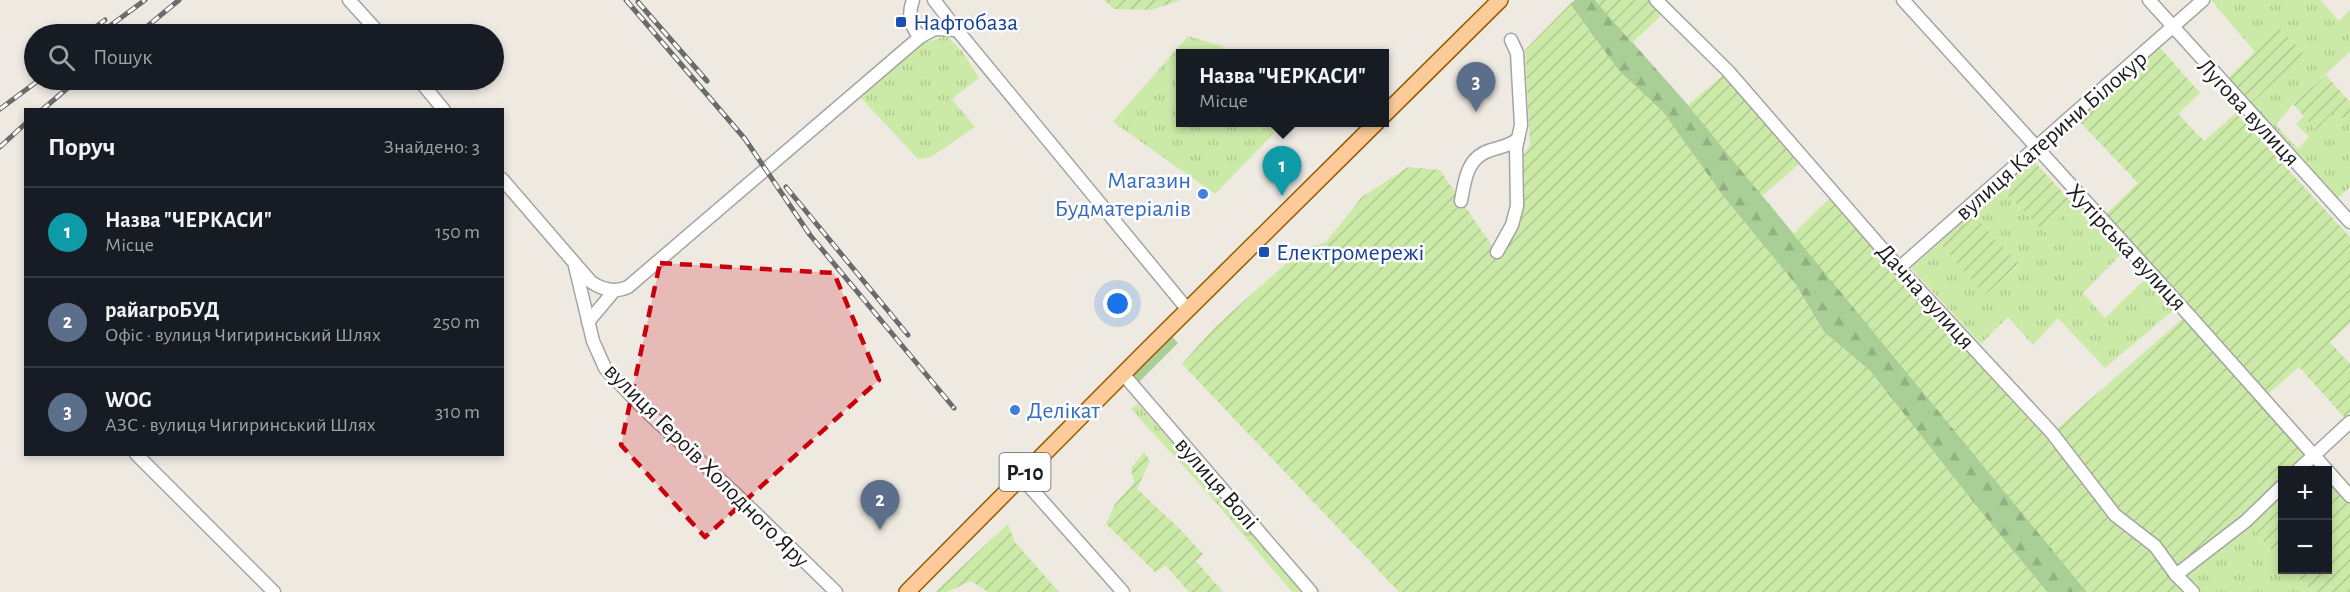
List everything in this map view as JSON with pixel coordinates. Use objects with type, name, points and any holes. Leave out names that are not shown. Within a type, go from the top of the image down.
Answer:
[{"type":"main road","points":[[1389,110],[1500,0]]},
{"type":"main road","name":"Р-10","points":[[907,592],[1373,127]]},
{"type":"street","points":[[349,0],[371,24]]},
{"type":"street","points":[[913,0],[910,14],[914,30],[920,37]]},
{"type":"street","points":[[934,0],[1188,310]]},
{"type":"street","name":"Дачна вулиця","points":[[1656,0],[1728,71],[1899,268],[2052,433],[2115,514],[2155,546],[2176,575],[2193,592]]},
{"type":"street","name":"Хутірська вулиця","points":[[1903,0],[2350,496]]},
{"type":"street","name":"Лугова вулиця","points":[[2149,0],[2350,222]]},
{"type":"street","name":"вулиця Катерини Білокур","points":[[1899,268],[2203,0]]},
{"type":"street","points":[[588,322],[614,291],[628,287],[920,37],[935,29],[957,30]]},
{"type":"street","points":[[1497,252],[1512,225],[1517,206],[1516,148],[1521,125],[1517,53],[1511,40]]},
{"type":"street","points":[[427,90],[442,108]]},
{"type":"street","points":[[1461,201],[1466,176],[1473,160],[1482,153],[1506,148],[1518,139]]},
{"type":"street","name":"вулиця Героїв Холодного Яру","points":[[504,181],[574,265],[597,354],[608,372],[836,592]]},
{"type":"street","points":[[574,265],[591,282],[614,291]]},
{"type":"street","name":"вулиця Волі","points":[[1123,374],[1311,592]]},
{"type":"street","points":[[2303,466],[2350,422]]},
{"type":"street","points":[[138,456],[274,592]]},
{"type":"street","points":[[1021,477],[1123,592]]},
{"type":"street","points":[[2176,575],[2246,521],[2278,491]]},
{"type":"highlighted area","points":[[660,263],[834,273],[879,380],[705,537],[621,445]]},
{"type":"green space","points":[[1104,0],[1181,0],[1151,10],[1114,9]]},
{"type":"green space","points":[[1575,0],[1595,0],[1688,105],[2087,592],[2047,592],[1870,371],[1824,332],[1796,285],[1723,196],[1662,111],[1619,71],[1570,4]]},
{"type":"green space","points":[[1595,0],[1656,0],[1666,11],[1632,43]]},
{"type":"green space","points":[[2211,0],[2320,0],[2339,21],[2350,10],[2350,52],[2293,104],[2276,125],[2298,149],[2309,137],[2296,124],[2304,116],[2316,130],[2336,109],[2350,126],[2350,187],[2336,200],[2250,105],[2304,53],[2279,28],[2255,52]]},
{"type":"green space","points":[[1570,4],[1619,71],[1662,111],[1723,196],[1796,285],[1824,332],[1870,371],[2047,592],[1399,592],[1182,364],[1215,327],[1300,251],[1326,242],[1362,197],[1408,167],[1440,170],[1499,256],[1518,222],[1520,159],[1530,145],[1525,50]]},
{"type":"green space","points":[[2279,28],[2304,53],[2250,105],[2226,80]]},
{"type":"green space","points":[[947,36],[962,51],[979,78],[952,99],[975,127],[931,157],[918,159],[861,98],[920,44]]},
{"type":"green space","points":[[1188,36],[1225,49],[1177,49]]},
{"type":"green space","points":[[2156,43],[2200,93],[2178,114],[2204,141],[2236,113],[2350,237],[2350,323],[2330,342],[2350,364],[2350,412],[2344,417],[2299,367],[2268,394],[2106,214],[2138,183],[2076,118]]},
{"type":"green space","points":[[1176,50],[1176,127],[1280,127],[1215,194],[1113,122]]},
{"type":"green space","points":[[1728,71],[1805,159],[1762,196],[1688,105]]},
{"type":"green space","points":[[2326,75],[2350,102],[2350,126],[2335,110],[2316,130],[2293,104]]},
{"type":"green space","points":[[2030,157],[2074,205],[2045,233],[1999,186]]},
{"type":"green space","points":[[1999,186],[2072,207],[2081,200],[2125,250],[2083,293],[2105,318],[2149,275],[2176,308],[2105,368],[2058,318],[2033,345],[2008,317],[1981,344],[1911,268],[1939,243],[1985,295],[2019,265],[1970,212]]},
{"type":"green space","points":[[1835,193],[1899,268],[2052,433],[2188,314],[2323,466],[2278,466],[2278,557],[2246,522],[2177,575],[2192,592],[2087,592],[1793,234]]},
{"type":"green space","points":[[1970,212],[2019,264],[1985,295],[1939,243]]},
{"type":"green space","points":[[1169,333],[1178,343],[1137,384],[1128,373]]},
{"type":"green space","points":[[1149,394],[1321,592],[1314,592],[1146,398]]},
{"type":"green space","points":[[1138,404],[1302,592],[1292,592],[1205,490],[1131,409]]},
{"type":"green space","points":[[1144,452],[1150,461],[1137,489],[1203,554],[1196,561],[1223,592],[1189,592],[1166,566],[1155,572],[1106,524],[1115,504],[1134,483],[1131,468]]},
{"type":"green space","points":[[2332,476],[2350,496],[2350,592],[2312,592],[2295,574],[2332,574]]},
{"type":"green space","points":[[2246,521],[2278,557],[2278,574],[2295,574],[2312,592],[2193,592],[2176,575]]},
{"type":"green space","points":[[1008,524],[1015,542],[1059,592],[988,592],[971,581],[947,592],[935,592]]},
{"type":"railway","points":[[113,24],[145,0]]},
{"type":"railway","points":[[150,24],[179,0]]},
{"type":"railway","points":[[626,0],[745,139],[810,235],[954,408]]},
{"type":"railway","points":[[638,2],[707,81]]},
{"type":"railway","points":[[100,24],[105,20]]},
{"type":"railway","points":[[0,109],[26,90]]},
{"type":"railway","points":[[44,108],[65,90]]},
{"type":"railway","points":[[0,147],[24,125]]},
{"type":"railway","points":[[786,187],[908,335]]},
{"type":"place","name":"Нафтобаза","points":[[901,22]]},
{"type":"place","name":"WOG","points":[[1476,112]]},
{"type":"place","name":"Магазин Будматеріалів","points":[[1203,194]]},
{"type":"place","name":"Назва \"ЧЕРКАСИ\"","points":[[1282,196]]},
{"type":"place","name":"Електромережі","points":[[1264,252]]},
{"type":"place","name":"Делікат","points":[[1015,410]]},
{"type":"place","name":"райагроБУД","points":[[880,530]]}]
